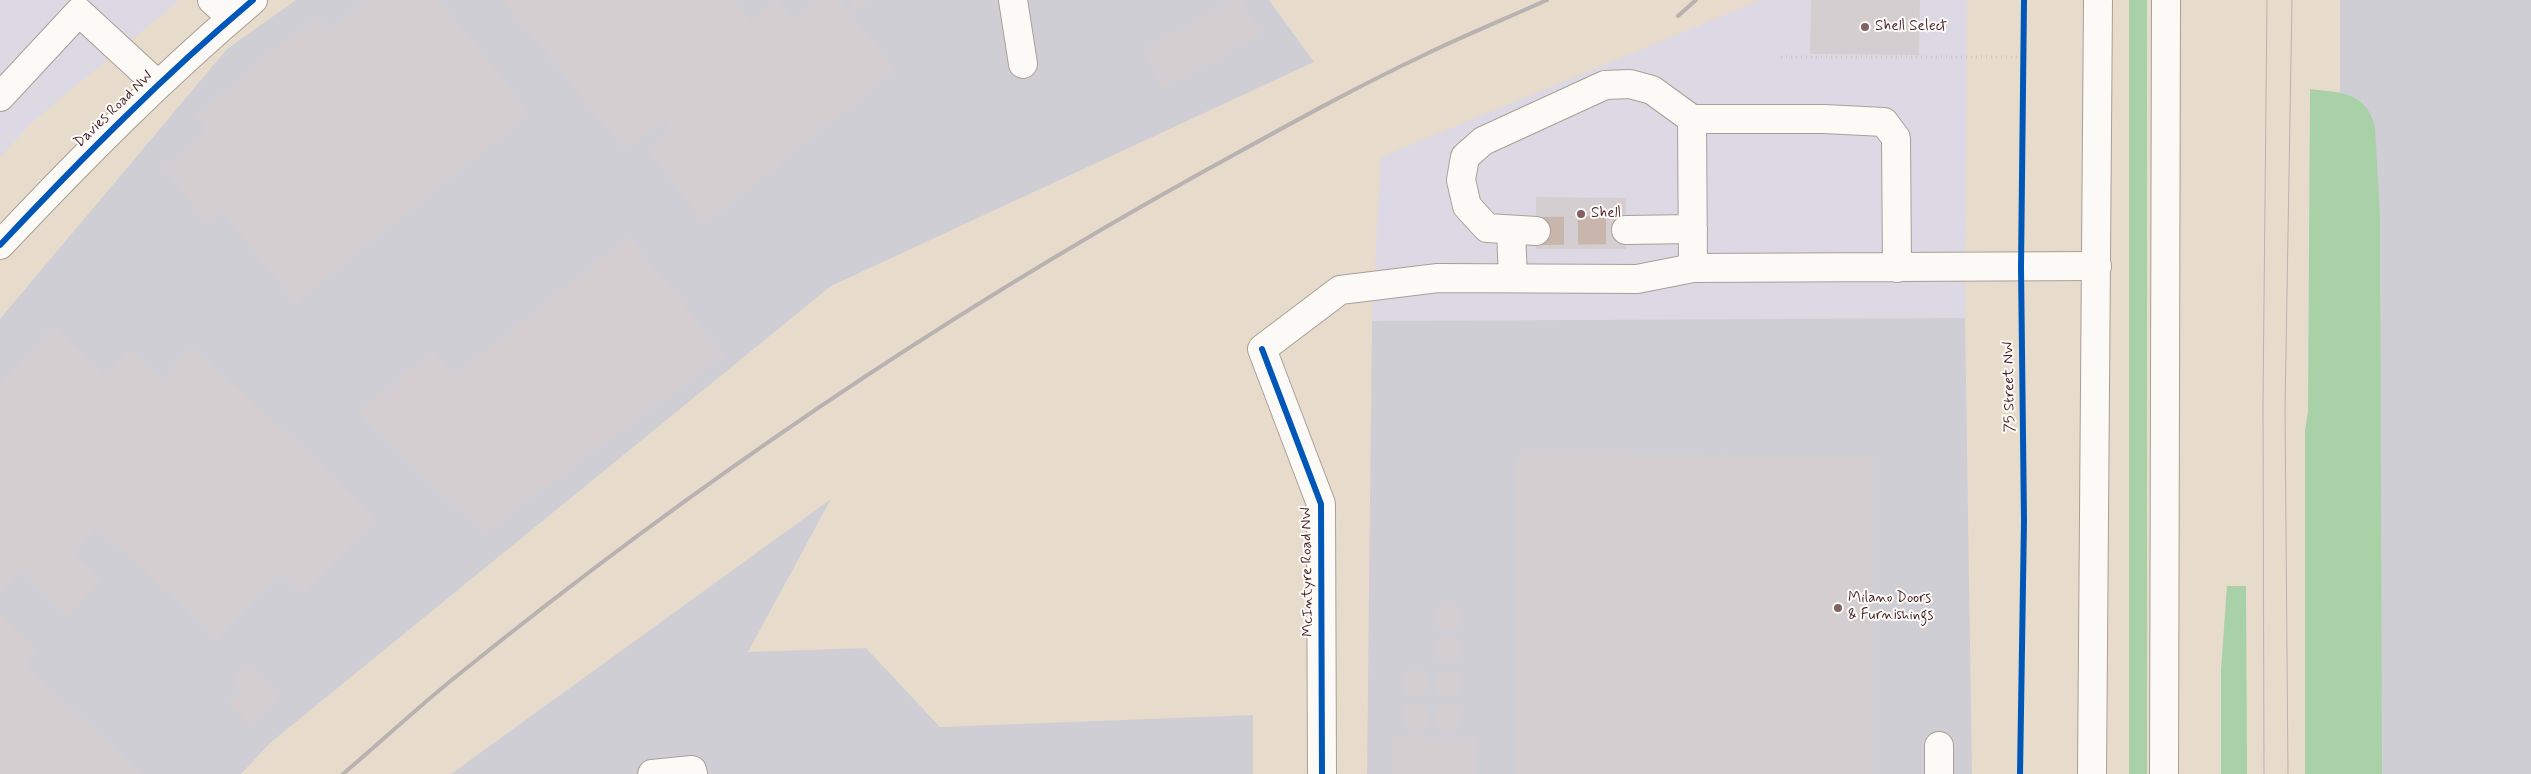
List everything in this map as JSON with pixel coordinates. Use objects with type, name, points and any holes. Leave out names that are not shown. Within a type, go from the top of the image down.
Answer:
[{"type":"main road","points":[[212,0],[232,18]]},
{"type":"main road","name":"Davies Road NW","points":[[0,245],[90,149],[157,84],[254,0]]},
{"type":"main road","points":[[1013,0],[1023,64]]},
{"type":"main road","points":[[2092,774],[2098,0]]},
{"type":"main road","points":[[2164,774],[2166,0]]},
{"type":"main road","points":[[0,97],[73,6],[157,84]]},
{"type":"main road","points":[[1897,268],[1896,138],[1884,122],[1824,119],[1692,119],[1652,90],[1630,84],[1605,86],[1483,141],[1465,157],[1461,180],[1467,206],[1487,228],[1524,231],[1513,278],[1637,279],[1693,268],[1897,268],[2096,266]]},
{"type":"main road","points":[[1692,119],[1693,268]]},
{"type":"main road","points":[[1626,230],[1693,229]]},
{"type":"main road","name":"McIntyre Road NW","points":[[1322,774],[1321,504],[1262,349],[1340,290],[1438,278],[1513,278]]},
{"type":"main road","points":[[1939,746],[1939,774]]},
{"type":"main road","points":[[652,774],[692,770],[693,774]]},
{"type":"path","points":[[2024,48],[2024,67]]},
{"type":"path","points":[[1781,57],[2024,57]]},
{"type":"shaded area","points":[[0,0],[180,0],[30,124],[0,158]]},
{"type":"shaded area","points":[[296,0],[1269,0],[1314,62],[831,286],[270,743],[241,774],[0,774],[0,319],[227,49]]},
{"type":"shaded area","points":[[1761,0],[1967,0],[1965,318],[1372,321],[1381,157]]},
{"type":"shaded area","points":[[2340,0],[2531,0],[2531,774],[2339,774]]},
{"type":"shaded area","points":[[1965,318],[1972,774],[1367,774],[1372,321]]},
{"type":"shaded area","points":[[831,499],[748,652],[866,648],[940,727],[1253,715],[1253,774],[451,774]]},
{"type":"green space","points":[[2129,0],[2147,0],[2147,774],[2129,774]]},
{"type":"green space","points":[[2310,89],[2342,93],[2358,100],[2371,115],[2375,126],[2380,217],[2382,774],[2305,774],[2305,431],[2308,411]]},
{"type":"green space","points":[[2227,586],[2246,586],[2247,774],[2221,774],[2221,670]]},
{"type":"building","points":[[366,0],[438,0],[530,113],[296,302],[222,211],[208,222],[164,168],[208,131],[196,115],[317,16],[329,30]]},
{"type":"building","points":[[504,0],[733,0],[750,22],[778,0],[794,20],[819,0],[839,0],[895,70],[705,223],[648,151],[674,131],[664,119],[625,150]]},
{"type":"building","points":[[850,0],[872,0],[859,10]]},
{"type":"building","points":[[1233,0],[1241,0],[1260,35],[1163,87],[1142,50]]},
{"type":"building","name":"Shell Select","points":[[1811,0],[1920,0],[1919,55],[1810,54]]},
{"type":"building","name":"Shell","points":[[1536,197],[1626,198],[1626,249],[1536,249]]},
{"type":"building","points":[[629,237],[724,355],[483,533],[358,413],[433,352],[453,378]]},
{"type":"building","points":[[53,327],[106,376],[130,350],[162,380],[192,347],[375,517],[303,594],[279,572],[218,638],[98,527],[73,554],[101,580],[68,615],[19,570],[0,591],[0,384]]},
{"type":"building","points":[[1517,454],[1873,457],[1873,774],[1516,774]]},
{"type":"building","points":[[1448,605],[1457,609],[1461,618],[1457,627],[1448,631],[1439,627],[1435,618],[1439,609]]},
{"type":"building","points":[[0,615],[37,650],[24,664],[142,774],[0,774]]},
{"type":"building","points":[[1448,637],[1457,641],[1461,650],[1457,659],[1448,663],[1439,659],[1435,650],[1439,641]]},
{"type":"building","points":[[246,666],[279,699],[253,726],[229,703],[242,690],[232,680]]},
{"type":"building","points":[[1415,670],[1424,674],[1428,683],[1424,692],[1415,696],[1406,692],[1402,683],[1406,674]]},
{"type":"building","points":[[1448,671],[1457,675],[1461,684],[1457,693],[1448,697],[1439,693],[1435,684],[1439,675]]},
{"type":"building","points":[[1415,704],[1424,708],[1428,717],[1424,726],[1415,730],[1406,726],[1402,717],[1406,708]]},
{"type":"building","points":[[1448,704],[1458,707],[1461,717],[1458,727],[1448,730],[1438,727],[1435,717],[1438,707]]},
{"type":"building","points":[[1393,737],[1477,739],[1477,774],[1393,774]]},
{"type":"tunnel","points":[[1536,231],[1626,230]]},
{"type":"tram line","points":[[2264,774],[2263,402],[2267,0]]},
{"type":"tram line","points":[[2288,774],[2285,409],[2292,0]]},
{"type":"railway","points":[[343,774],[458,675],[635,538],[818,408],[911,347],[1102,229],[1199,174],[1365,84],[1422,56],[1547,0]]},
{"type":"railway","points":[[1678,16],[1696,0]]},
{"type":"cycle path","points":[[0,245],[123,119],[187,58],[253,0]]},
{"type":"cycle path","name":"75 Street NW","points":[[2020,774],[2024,521],[2021,267],[2024,0]]},
{"type":"cycle path","points":[[1262,349],[1321,504],[1322,774]]},
{"type":"place","name":"Shell Select","points":[[1865,27]]},
{"type":"place","name":"Shell","points":[[1581,214]]},
{"type":"place","name":"Milano Doors & Furnishings","points":[[1838,608]]}]
